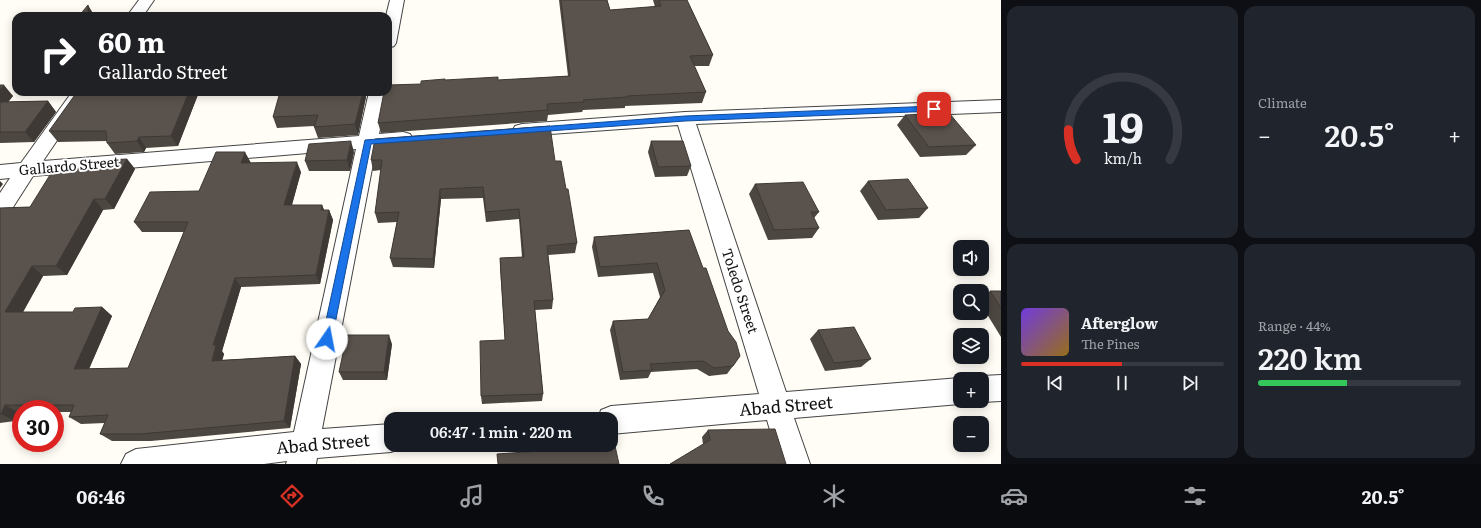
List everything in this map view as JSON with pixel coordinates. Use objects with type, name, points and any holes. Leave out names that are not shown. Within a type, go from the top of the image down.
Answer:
[{"type":"street","points":[[138,12],[148,0]]},
{"type":"street","points":[[392,24],[397,0]]},
{"type":"street","points":[[0,209],[78,96]]},
{"type":"street","points":[[303,455],[377,96]]},
{"type":"street","points":[[502,132],[685,118],[999,108]]},
{"type":"street","name":"Toledo Street","points":[[685,118],[795,464]]},
{"type":"street","name":"Gallardo Street","points":[[0,172],[423,138]]},
{"type":"street","points":[[989,389],[1001,388]]},
{"type":"street","name":"Abad Street","points":[[618,419],[953,392]]},
{"type":"street","name":"Abad Street","points":[[136,464],[303,455],[384,439]]},
{"type":"building","points":[[561,0],[607,0],[610,10],[661,6],[659,0],[687,0],[713,55],[690,56],[706,92],[583,100],[584,102],[547,104],[548,110],[378,123],[383,96],[392,96],[392,85],[421,84],[421,81],[445,79],[498,77],[498,80],[570,76]]},
{"type":"building","points":[[88,5],[88,12],[82,12]]},
{"type":"building","points":[[74,96],[187,96],[171,136],[139,137],[137,141],[107,143],[106,131],[49,131]]},
{"type":"building","points":[[279,96],[362,96],[355,124],[314,127],[318,115],[273,117]]},
{"type":"building","points":[[48,101],[25,132],[0,132],[0,102]]},
{"type":"building","points":[[949,113],[976,145],[929,147],[905,115]]},
{"type":"building","points":[[550,126],[555,161],[561,161],[566,189],[568,189],[577,243],[547,246],[553,300],[534,301],[543,394],[481,396],[480,341],[505,340],[500,258],[524,257],[519,209],[486,212],[483,187],[440,189],[433,259],[390,258],[399,212],[375,213],[382,160],[371,160],[375,139]]},
{"type":"building","points":[[351,141],[347,160],[305,161],[309,144]]},
{"type":"building","points":[[651,141],[683,141],[691,166],[658,167]]},
{"type":"building","points":[[216,152],[245,152],[241,163],[297,162],[284,205],[322,205],[321,210],[329,210],[316,275],[235,278],[213,345],[216,345],[212,361],[295,356],[284,421],[140,434],[100,434],[108,415],[69,417],[74,405],[64,405],[64,400],[12,400],[12,405],[5,405],[0,414],[0,208],[30,207],[53,170],[107,166],[107,160],[127,159],[105,199],[94,199],[56,266],[32,266],[5,312],[73,312],[75,308],[102,307],[74,369],[128,368],[188,222],[134,222],[150,192],[199,191]]},
{"type":"building","points":[[908,179],[928,208],[886,210],[868,181]]},
{"type":"building","points":[[803,182],[819,212],[811,212],[819,228],[774,230],[755,184]]},
{"type":"building","points":[[689,230],[703,268],[706,268],[728,331],[736,342],[740,356],[733,366],[714,368],[703,361],[650,364],[652,370],[623,372],[613,321],[648,319],[665,290],[657,263],[600,267],[594,237]]},
{"type":"building","points":[[990,291],[1001,291],[1001,308]]},
{"type":"building","points":[[854,327],[871,359],[834,363],[818,330]]},
{"type":"building","points":[[347,335],[389,335],[384,372],[339,372]]},
{"type":"building","points":[[775,429],[786,464],[670,464],[710,440],[708,430]]},
{"type":"building","points":[[526,452],[616,452],[619,464],[498,464],[497,454]]},
{"type":"route","points":[[327,339],[368,142],[685,118],[934,109]]}]
